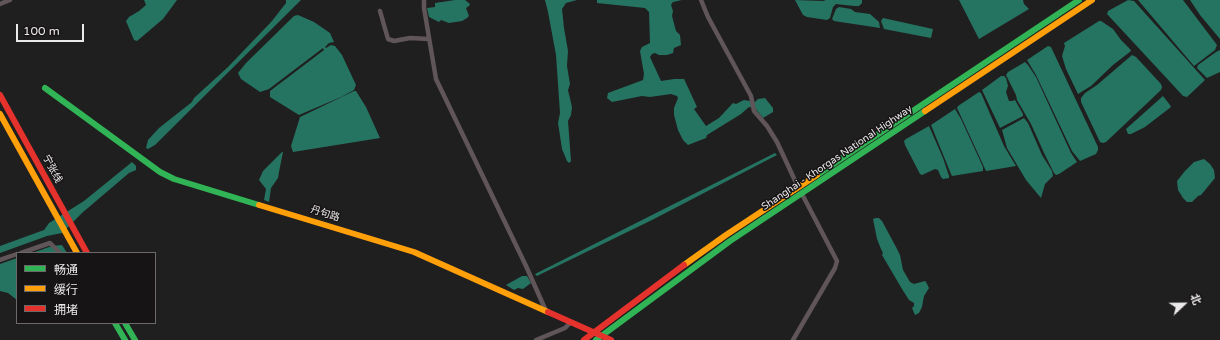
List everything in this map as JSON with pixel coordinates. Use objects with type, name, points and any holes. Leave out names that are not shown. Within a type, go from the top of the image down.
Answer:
[{"type":"main road","name":"Shanghai - Khorgas National Highway","points":[[584,340],[685,265],[798,187],[1079,0]]},
{"type":"main road","name":"Shanghai - Khorgas National Highway","points":[[596,340],[718,250],[1092,0]]},
{"type":"main road","name":"丹句路","points":[[45,88],[160,172],[174,179],[414,252],[611,340]]},
{"type":"main road","name":"宁张线","points":[[0,95],[86,252]]},
{"type":"main road","name":"宁张线","points":[[0,114],[76,252]]},
{"type":"main road","points":[[798,187],[802,194]]},
{"type":"main road","points":[[117,324],[125,340]]},
{"type":"main road","points":[[126,324],[135,340]]},
{"type":"street","points":[[0,4],[10,0]]},
{"type":"street","points":[[424,0],[424,8],[436,79],[526,266],[546,311]]},
{"type":"street","points":[[701,0],[708,17],[751,96],[754,111],[767,126],[777,142],[798,187]]},
{"type":"street","points":[[380,11],[388,39],[394,41],[410,38],[429,39]]},
{"type":"street","points":[[793,340],[835,268],[837,262],[802,194]]},
{"type":"street","points":[[24,252],[50,243],[59,252]]},
{"type":"street","points":[[0,260],[16,254]]},
{"type":"street","points":[[536,340],[565,328],[571,322]]},
{"type":"shaded area","points":[[144,0],[177,0],[163,19],[137,41],[134,40],[126,21],[129,17],[146,5]]},
{"type":"shaded area","points":[[286,0],[301,0],[155,145],[148,149],[146,148],[148,140],[159,128],[192,102],[194,98],[228,67],[272,21],[286,3]]},
{"type":"shaded area","points":[[465,0],[470,4],[466,8],[469,16],[467,18],[462,21],[449,23],[441,20],[439,22],[429,17],[427,8],[435,7],[435,3]]},
{"type":"shaded area","points":[[545,0],[577,0],[566,3],[562,9],[568,51],[567,66],[570,84],[568,90],[572,107],[571,115],[568,121],[571,161],[569,163],[562,149],[558,123],[560,113],[556,55]]},
{"type":"shaded area","points":[[597,0],[682,0],[673,2],[671,5],[673,11],[672,16],[676,31],[680,35],[681,45],[674,48],[673,53],[659,55],[655,53],[650,57],[661,81],[684,79],[697,107],[694,109],[706,126],[719,118],[733,103],[736,104],[744,100],[755,102],[758,99],[765,98],[773,108],[773,112],[763,118],[755,108],[749,107],[741,114],[707,135],[706,138],[688,145],[683,140],[678,130],[674,115],[674,108],[678,98],[677,96],[671,94],[650,97],[642,96],[612,102],[607,98],[608,93],[643,80],[644,74],[640,51],[642,47],[650,43],[649,12],[645,8],[597,3]]},
{"type":"shaded area","points":[[795,0],[862,0],[862,3],[859,6],[836,4],[833,7],[830,18],[827,20],[803,15]]},
{"type":"shaded area","points":[[959,0],[1023,0],[1024,4],[1029,9],[979,39]]},
{"type":"shaded area","points":[[1128,0],[1134,1],[1205,80],[1187,97],[1183,96],[1107,14],[1108,11]]},
{"type":"shaded area","points":[[1138,0],[1183,0],[1217,45],[1215,50],[1194,66]]},
{"type":"shaded area","points":[[1190,0],[1220,0],[1220,39],[1200,15]]},
{"type":"shaded area","points":[[839,7],[851,9],[855,12],[870,14],[879,22],[880,28],[834,21],[832,19],[836,9]]},
{"type":"shaded area","points":[[298,15],[314,22],[330,33],[334,42],[329,43],[325,47],[326,48],[331,45],[335,46],[342,55],[356,85],[354,90],[341,97],[299,115],[270,97],[270,91],[324,50],[323,48],[269,89],[260,92],[241,79],[238,73],[246,63],[294,16]]},
{"type":"shaded area","points":[[883,18],[933,29],[931,38],[884,29],[881,21]]},
{"type":"shaded area","points":[[1099,21],[1113,29],[1131,51],[1113,65],[1091,86],[1078,94],[1066,69],[1062,56],[1065,46],[1064,43]]},
{"type":"shaded area","points":[[1048,46],[1051,47],[1098,147],[1096,154],[1080,161],[1072,151],[1036,75],[1027,60]]},
{"type":"shaded area","points":[[1220,50],[1220,72],[1207,78],[1197,68],[1198,65]]},
{"type":"shaded area","points":[[1132,55],[1136,57],[1161,84],[1161,90],[1106,142],[1100,142],[1081,102],[1081,98],[1085,93],[1097,85]]},
{"type":"shaded area","points":[[1025,62],[1036,77],[1071,153],[1077,162],[1056,175],[1031,124],[1017,100],[1006,75],[1008,72]]},
{"type":"shaded area","points":[[1001,76],[1006,78],[1008,86],[1006,92],[1009,101],[1015,100],[1023,116],[1000,128],[982,90]]},
{"type":"shaded area","points":[[356,91],[366,107],[380,138],[293,152],[291,146],[300,117]]},
{"type":"shaded area","points":[[979,92],[981,93],[1004,146],[1016,166],[986,171],[957,108]]},
{"type":"shaded area","points":[[1163,96],[1171,107],[1145,127],[1128,134],[1126,129]]},
{"type":"shaded area","points":[[955,109],[983,167],[983,171],[952,176],[951,174],[931,125]]},
{"type":"shaded area","points":[[1024,118],[1028,123],[1042,155],[1052,171],[1053,176],[1045,184],[1041,198],[1026,180],[1007,148],[1002,130]]},
{"type":"shaded area","points":[[929,126],[943,158],[949,178],[943,179],[938,170],[935,169],[922,175],[920,174],[905,145],[904,141],[906,139]]},
{"type":"shaded area","points":[[282,152],[278,178],[271,188],[269,202],[264,200],[266,189],[259,180],[263,171]]},
{"type":"shaded area","points":[[775,153],[777,155],[652,220],[537,276],[535,274]]},
{"type":"shaded area","points":[[1204,159],[1214,170],[1215,178],[1201,195],[1192,202],[1187,202],[1178,190],[1177,181],[1194,162]]},
{"type":"shaded area","points":[[132,162],[136,166],[136,170],[129,173],[82,213],[62,233],[47,236],[0,253],[0,246],[44,230],[49,223],[84,201]]},
{"type":"shaded area","points":[[879,218],[882,221],[896,247],[900,255],[903,270],[910,282],[914,284],[925,281],[929,288],[924,296],[919,313],[915,315],[912,308],[914,303],[909,300],[882,255],[883,253],[877,239],[873,219]]},
{"type":"shaded area","points":[[62,245],[66,252],[35,252],[52,246]]},
{"type":"shaded area","points":[[16,258],[16,299],[8,293],[0,291],[0,264]]},
{"type":"shaded area","points":[[522,276],[527,276],[531,283],[523,289],[518,288],[514,290],[506,285]]},
{"type":"traffic: fast","points":[[817,175],[1079,0]]},
{"type":"traffic: fast","points":[[45,88],[160,172],[174,179],[259,205]]},
{"type":"traffic: fast","points":[[596,340],[730,241],[925,111]]},
{"type":"traffic: fast","points":[[116,324],[125,340]]},
{"type":"traffic: fast","points":[[126,324],[135,340]]},
{"type":"traffic: slow","points":[[925,111],[1092,0]]},
{"type":"traffic: slow","points":[[0,114],[76,252]]},
{"type":"traffic: slow","points":[[684,265],[726,235],[817,175]]},
{"type":"traffic: slow","points":[[259,205],[414,252],[548,312]]},
{"type":"traffic: jam","points":[[0,95],[86,252]]},
{"type":"traffic: jam","points":[[584,340],[684,265]]},
{"type":"traffic: jam","points":[[548,312],[611,340]]}]
